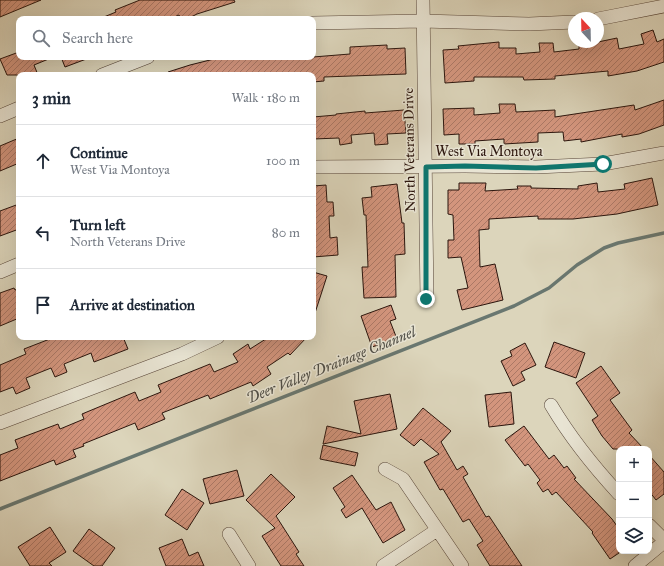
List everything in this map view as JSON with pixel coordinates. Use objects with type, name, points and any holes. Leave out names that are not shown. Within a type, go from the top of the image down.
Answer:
[{"type":"street","name":"North Veterans Drive","points":[[423,0],[426,167],[426,299]]},
{"type":"street","points":[[604,18],[664,6]]},
{"type":"street","points":[[316,23],[423,21],[529,24],[568,22]]},
{"type":"street","points":[[110,72],[140,60]]},
{"type":"street","points":[[0,116],[16,109]]},
{"type":"street","name":"West Via Montoya","points":[[316,167],[465,166],[536,168],[603,164],[664,153]]},
{"type":"street","points":[[0,272],[16,265]]},
{"type":"street","points":[[0,423],[91,387],[182,354],[212,340]]},
{"type":"street","points":[[551,406],[563,425],[616,491]]},
{"type":"street","points":[[385,469],[403,479],[462,566]]},
{"type":"street","points":[[635,566],[664,541],[652,528]]},
{"type":"street","points":[[383,566],[437,530]]},
{"type":"street","points":[[229,534],[249,566]]},
{"type":"building","points":[[0,0],[41,0],[0,17]]},
{"type":"building","points":[[140,0],[234,0],[235,2],[193,16],[106,16],[116,12],[115,10]]},
{"type":"building","points":[[653,30],[657,42],[664,39],[664,62],[637,71],[608,76],[608,71],[555,76],[555,79],[524,80],[523,77],[474,77],[474,81],[445,83],[443,50],[459,49],[458,46],[499,42],[499,48],[516,48],[516,54],[540,52],[539,43],[553,43],[554,52],[579,48],[604,48],[604,41],[617,38],[619,49],[644,44],[641,34]]},
{"type":"building","points":[[387,45],[387,49],[405,48],[406,74],[324,77],[324,81],[316,82],[316,72],[168,72],[210,60],[316,60],[316,57],[350,54],[350,47]]},
{"type":"building","points":[[16,53],[16,60],[46,60],[34,65],[37,72],[16,72],[16,75],[7,75],[0,59]]},
{"type":"building","points":[[62,60],[84,60],[65,67]]},
{"type":"building","points":[[664,100],[664,125],[639,134],[622,137],[622,134],[581,142],[581,139],[564,141],[563,132],[538,133],[538,142],[504,144],[504,139],[475,141],[475,144],[459,144],[459,134],[444,135],[443,109],[474,108],[474,115],[500,113],[499,104],[515,104],[516,112],[555,110],[555,117],[634,105],[635,110]]},
{"type":"building","points":[[404,110],[406,133],[387,134],[388,144],[375,145],[374,133],[351,135],[352,143],[340,145],[339,138],[316,139],[316,117],[365,111],[365,113]]},
{"type":"building","points":[[16,139],[16,164],[0,171],[0,146]]},
{"type":"building","points":[[652,178],[658,205],[617,214],[573,219],[538,219],[538,216],[489,219],[489,229],[479,230],[480,267],[495,264],[503,300],[462,310],[457,290],[468,288],[461,257],[448,258],[448,240],[454,240],[453,215],[448,214],[448,190],[459,190],[459,183],[486,183],[485,191],[518,189],[517,186],[531,186],[531,188],[578,189],[578,186],[597,183],[598,192],[625,189],[624,184]]},
{"type":"building","points":[[397,184],[402,223],[404,223],[405,254],[395,255],[396,297],[364,298],[362,267],[368,267],[366,215],[364,215],[362,198],[372,197],[371,187]]},
{"type":"building","points":[[326,185],[327,202],[333,202],[334,216],[329,216],[330,238],[337,237],[338,255],[316,257],[316,186]]},
{"type":"building","points":[[16,205],[16,230],[0,236],[0,211]]},
{"type":"building","points":[[316,273],[327,276],[316,310]]},
{"type":"building","points":[[14,288],[16,290],[16,319],[0,326],[0,293]]},
{"type":"building","points":[[391,305],[396,319],[390,321],[397,339],[372,347],[361,316]]},
{"type":"building","points":[[47,340],[124,340],[128,349],[94,362],[91,353],[64,364],[67,372],[55,377],[51,368],[26,378],[30,388],[16,394],[13,387],[0,392],[0,365],[26,354],[24,349]]},
{"type":"building","points":[[264,340],[304,340],[290,355],[288,353],[267,367],[271,374],[253,386],[251,382],[210,399],[208,395],[162,413],[165,419],[138,430],[135,423],[83,444],[84,446],[73,450],[76,457],[56,465],[54,460],[0,481],[0,455],[18,448],[15,440],[58,424],[60,429],[84,419],[82,414],[135,392],[139,401],[161,392],[158,385],[210,364],[214,372],[238,362],[233,354],[248,344],[250,349]]},
{"type":"building","points":[[554,342],[585,353],[576,378],[545,367]]},
{"type":"building","points":[[525,343],[536,365],[521,372],[525,380],[513,386],[501,361],[512,356],[510,351]]},
{"type":"building","points":[[601,366],[620,393],[610,400],[632,430],[629,433],[641,446],[616,446],[616,449],[613,449],[602,436],[592,420],[598,416],[576,383]]},
{"type":"building","points":[[511,392],[514,424],[489,427],[485,395]]},
{"type":"building","points":[[390,394],[397,429],[323,444],[327,426],[361,434],[354,401]]},
{"type":"building","points":[[423,408],[451,431],[441,442],[457,470],[463,466],[468,474],[463,477],[486,517],[489,516],[522,566],[490,566],[477,545],[483,541],[469,519],[463,522],[443,489],[440,490],[424,462],[439,454],[421,439],[414,446],[400,435]]},
{"type":"building","points":[[524,426],[549,459],[554,455],[564,468],[567,466],[576,478],[574,479],[616,525],[616,554],[618,554],[610,559],[592,533],[593,532],[556,492],[552,495],[548,489],[543,492],[537,483],[540,480],[528,464],[525,466],[505,440]]},
{"type":"building","points":[[323,445],[358,453],[355,466],[320,459]]},
{"type":"building","points":[[652,458],[664,472],[664,494],[656,500],[652,495]]},
{"type":"building","points":[[237,470],[244,496],[210,504],[203,479]]},
{"type":"building","points":[[271,474],[295,497],[276,516],[299,552],[296,554],[304,566],[281,566],[262,536],[275,528],[246,500]]},
{"type":"building","points":[[352,475],[376,510],[391,502],[405,530],[383,543],[362,508],[346,518],[341,510],[345,507],[333,488]]},
{"type":"building","points":[[182,489],[204,503],[187,530],[165,515]]},
{"type":"building","points":[[50,527],[66,552],[49,563],[52,566],[30,566],[18,547]]},
{"type":"building","points":[[89,529],[115,548],[102,566],[94,566],[73,551]]},
{"type":"building","points":[[182,539],[189,556],[198,552],[204,566],[166,566],[159,548]]},
{"type":"waterway","name":"Deer Valley Drainage Channel","points":[[0,509],[514,306],[549,288],[577,265],[604,248],[618,243],[664,233]]},
{"type":"route","points":[[426,299],[426,167],[465,166],[536,168],[603,164]]}]
